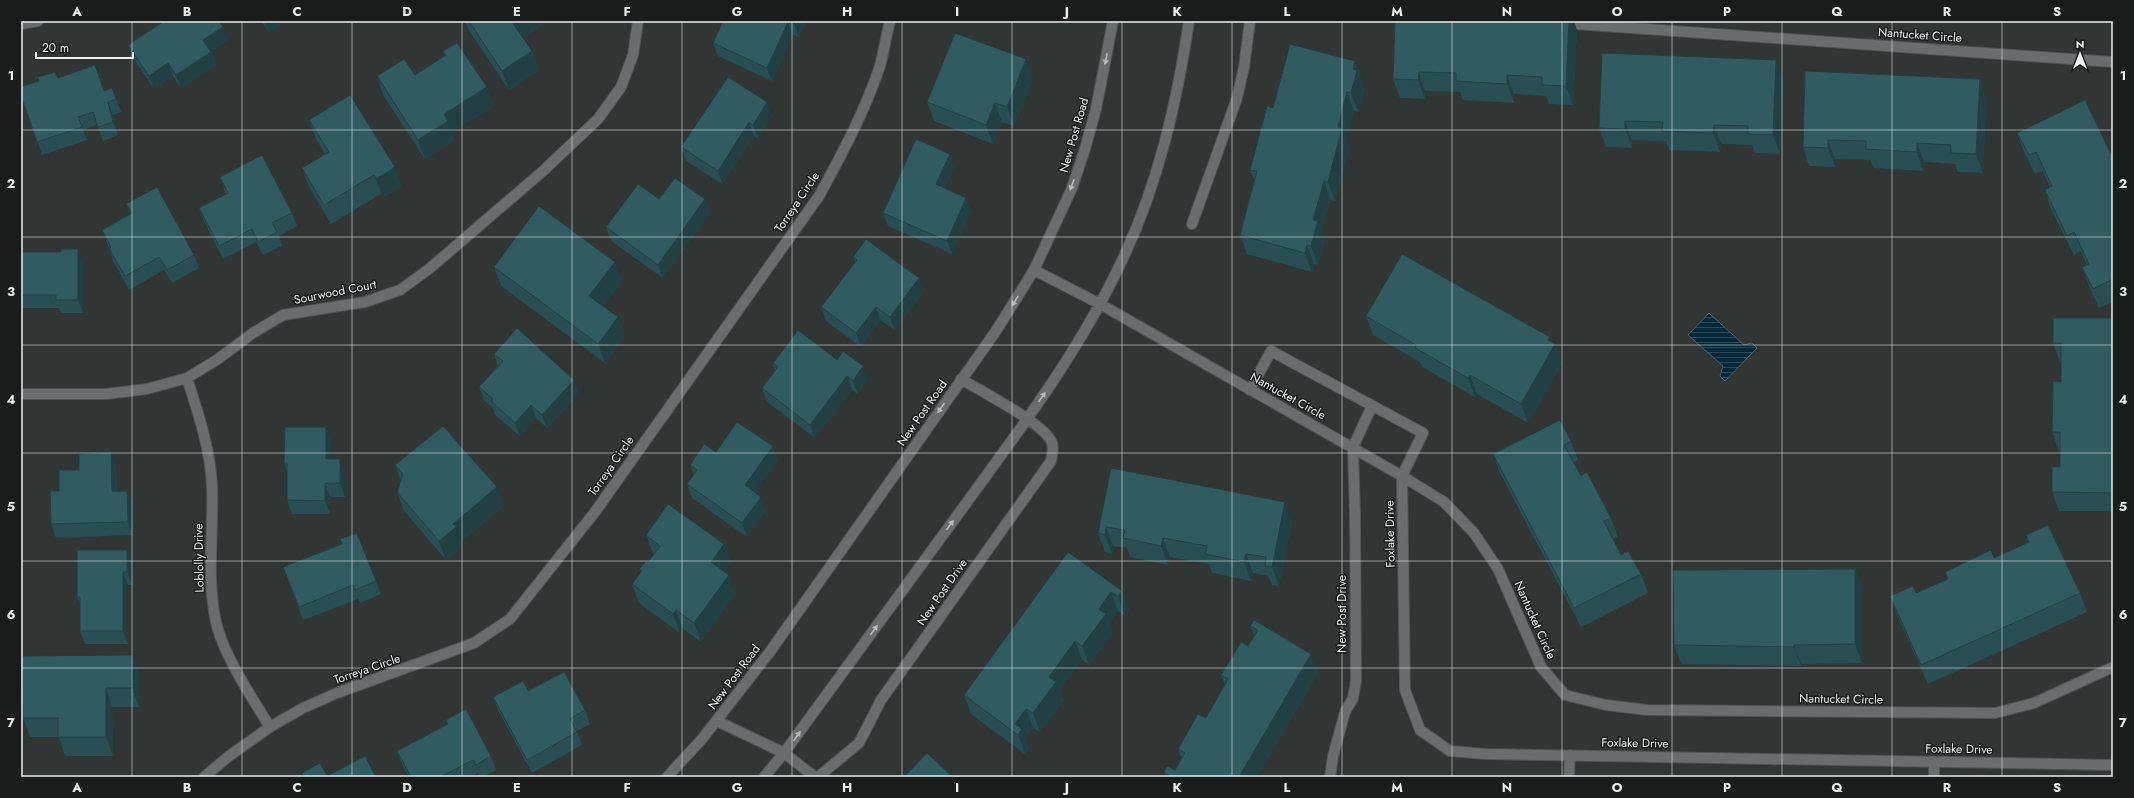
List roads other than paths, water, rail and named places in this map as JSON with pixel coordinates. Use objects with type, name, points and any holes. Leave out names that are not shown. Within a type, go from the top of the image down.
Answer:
[{"type":"street","points":[[21,24],[38,21]]},
{"type":"street","name":"Sourwood Court","points":[[21,394],[106,394],[147,389],[187,378],[218,360],[253,332],[283,315],[365,302],[400,290],[429,269],[543,171],[598,119],[621,87],[633,54],[638,21]]},
{"type":"street","name":"Torreya Circle","points":[[204,777],[229,756],[270,727],[303,708],[337,693],[474,643],[510,619],[595,512],[819,196],[843,154],[862,110],[880,65],[890,21]]},
{"type":"street","name":"New Post Road","points":[[667,777],[702,740],[769,653],[996,331],[1034,270],[1072,188],[1085,149],[1096,109],[1113,21]]},
{"type":"street","points":[[764,777],[784,753],[1027,418],[1068,360],[1100,304],[1128,248],[1158,166],[1182,66],[1188,21]]},
{"type":"street","points":[[1192,224],[1237,98],[1244,68],[1250,21]]},
{"type":"street","name":"Nantucket Circle","points":[[1533,21],[2113,62]]},
{"type":"street","name":"Nantucket Circle","points":[[1034,270],[1100,304],[1402,476],[1444,502],[1474,533],[1498,570],[1541,667],[1565,695],[1606,706],[1647,710],[1995,712],[2034,703],[2113,667]]},
{"type":"street","points":[[1250,390],[1271,351],[1423,433],[1402,476]]},
{"type":"street","name":"Loblolly Drive","points":[[187,378],[206,442],[212,484],[210,586],[216,623],[232,663],[270,727]]},
{"type":"street","name":"New Post Drive","points":[[818,777],[859,743],[881,700],[1051,461],[1054,449],[1047,434],[1027,418],[961,380]]},
{"type":"street","points":[[1353,448],[1372,406]]},
{"type":"street","name":"New Post Drive","points":[[1330,777],[1333,756],[1346,712],[1353,698],[1356,681],[1353,448]]},
{"type":"street","name":"Foxlake Drive","points":[[1402,476],[1405,690],[1420,730],[1450,751],[1570,755],[2113,765]]},
{"type":"street","points":[[717,721],[784,753],[815,777]]},
{"type":"street","points":[[1569,777],[1570,755]]},
{"type":"street","points":[[1934,762],[1934,777]]},
{"type":"water","points":[[1709,313],[1744,345],[1752,343],[1757,348],[1725,381],[1720,376],[1723,366],[1688,335]]}]
